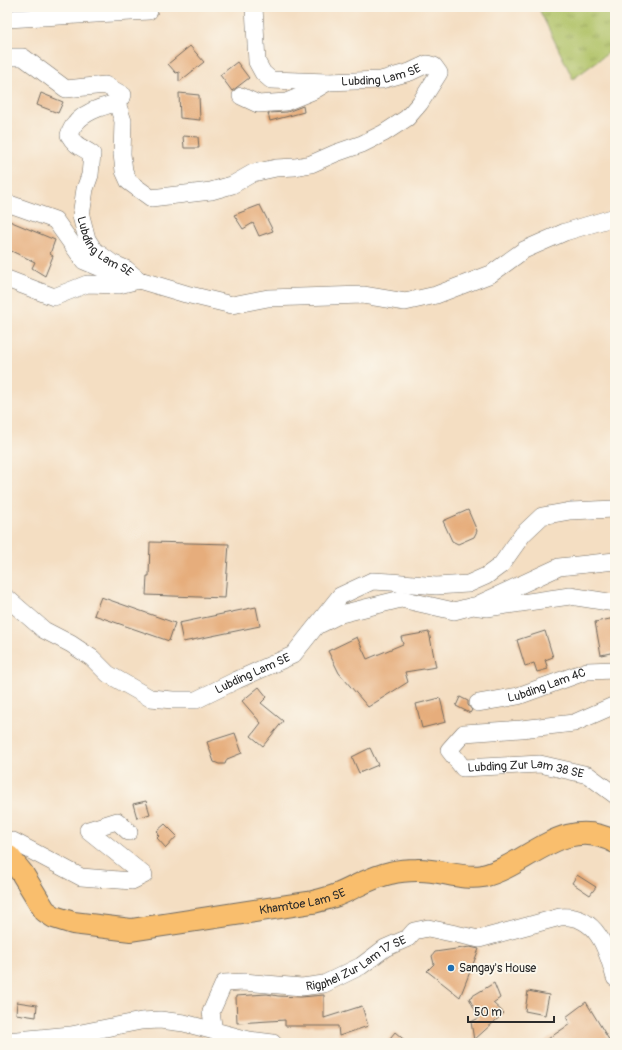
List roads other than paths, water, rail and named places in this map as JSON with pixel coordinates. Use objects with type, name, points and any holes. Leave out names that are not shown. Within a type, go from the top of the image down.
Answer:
[{"type":"main road","name":"Khamtoe Lam SE","points":[[7,857],[22,872],[44,911],[54,917],[73,924],[131,930],[314,902],[336,896],[360,884],[389,873],[418,870],[438,871],[466,877],[484,876],[552,842],[566,836],[576,834],[599,836],[615,842]]},
{"type":"street","name":"Lubding Lam SE","points":[[253,9],[257,62],[262,73],[271,80],[328,82],[381,80],[410,72],[427,64],[434,66],[439,73],[420,103],[407,118],[384,133],[362,144],[311,164],[276,168],[253,173],[232,185],[211,191],[151,198],[129,182],[124,171],[122,154],[123,121],[117,103],[105,105],[90,112],[75,124],[68,135],[73,143],[92,154],[81,216],[87,239],[94,250],[112,263],[126,269],[139,280],[186,294],[232,305],[268,298],[363,295],[404,302],[436,294],[491,274],[524,250],[565,232],[615,217]]},
{"type":"street","points":[[7,19],[149,11]]},
{"type":"street","points":[[7,56],[23,57],[66,89],[105,85],[123,95],[117,103]]},
{"type":"street","points":[[241,96],[258,104],[286,102],[313,91],[328,82]]},
{"type":"street","points":[[7,203],[55,220],[84,261],[115,274],[139,280]]},
{"type":"street","points":[[7,279],[54,297],[88,284],[119,285],[139,280]]},
{"type":"street","name":"Lubding Lam SE","points":[[7,598],[44,630],[71,644],[92,658],[108,674],[150,698],[196,700],[293,655],[340,596],[372,581],[436,586],[468,584],[486,576],[501,565],[523,534],[542,516],[570,511],[615,509]]},
{"type":"street","points":[[317,626],[341,614],[401,599],[454,611],[473,606],[558,567],[615,561]]},
{"type":"street","points":[[473,606],[486,608],[570,596],[615,604]]},
{"type":"street","name":"Lubding Lam 4C","points":[[478,703],[518,696],[587,671],[615,670]]},
{"type":"street","name":"Lubding Zur Lam 38 SE","points":[[615,705],[574,723],[464,733],[449,750],[463,768],[540,764],[588,775],[615,795]]},
{"type":"street","points":[[7,843],[13,841],[81,878],[132,881],[144,875],[88,830],[117,821],[129,832]]},
{"type":"street","name":"Rigphel Zur Lam 17 SE","points":[[214,1030],[211,1012],[224,983],[244,982],[302,987],[324,984],[361,966],[385,948],[408,938],[414,931],[428,928],[479,939],[560,917],[571,916],[586,922],[599,936],[607,949],[615,978]]},
{"type":"street","points":[[7,1041],[71,1035],[141,1021],[160,1020],[184,1023],[249,1040],[273,1043]]},
{"type":"place","name":"Sangay's House","points":[[451,968]]}]
